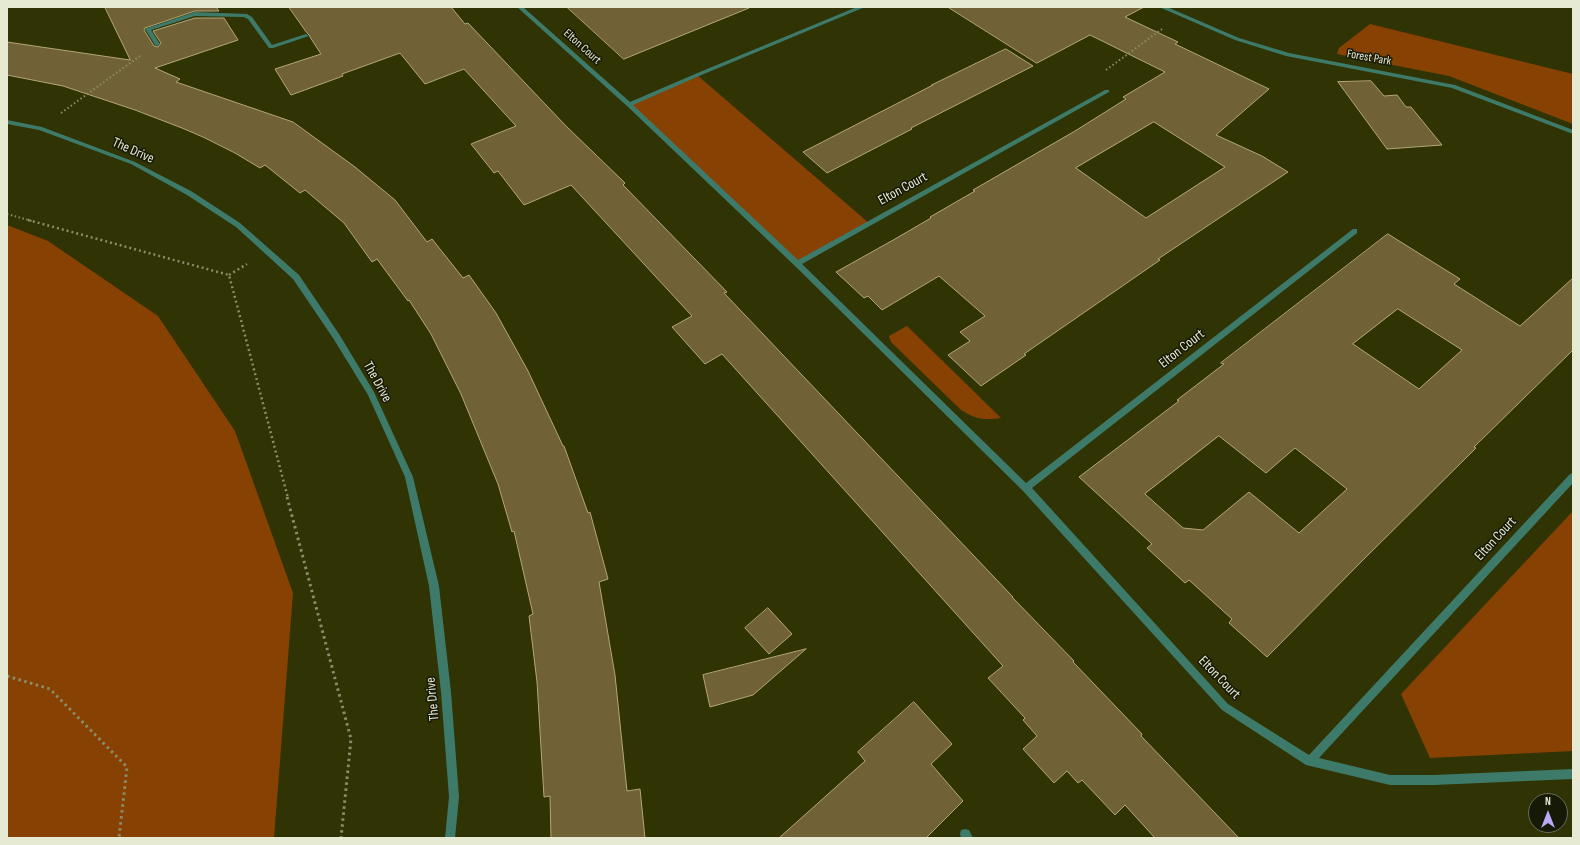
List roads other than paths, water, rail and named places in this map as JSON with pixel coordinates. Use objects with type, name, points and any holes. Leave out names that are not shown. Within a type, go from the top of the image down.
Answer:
[{"type":"street","points":[[191,7],[195,14]]},
{"type":"street","name":"Elton Court","points":[[520,7],[629,105],[797,264],[1026,488],[1225,707],[1310,761],[1390,780],[1434,780],[1573,774]]},
{"type":"street","points":[[629,105],[697,75],[862,7]]},
{"type":"street","name":"Forest Park","points":[[1162,7],[1237,38],[1288,54],[1453,86],[1573,132]]},
{"type":"street","points":[[157,44],[148,28],[195,14],[220,16],[245,15],[250,18],[271,48],[306,36]]},
{"type":"street","name":"Elton Court","points":[[797,264],[1107,91]]},
{"type":"street","name":"The Drive","points":[[7,122],[40,128],[133,163],[189,193],[238,225],[296,277],[336,336],[371,394],[409,477],[434,586],[446,692],[454,797],[450,838]]},
{"type":"street","name":"Elton Court","points":[[1026,488],[1355,231]]},
{"type":"street","name":"Elton Court","points":[[1310,761],[1573,477]]}]
